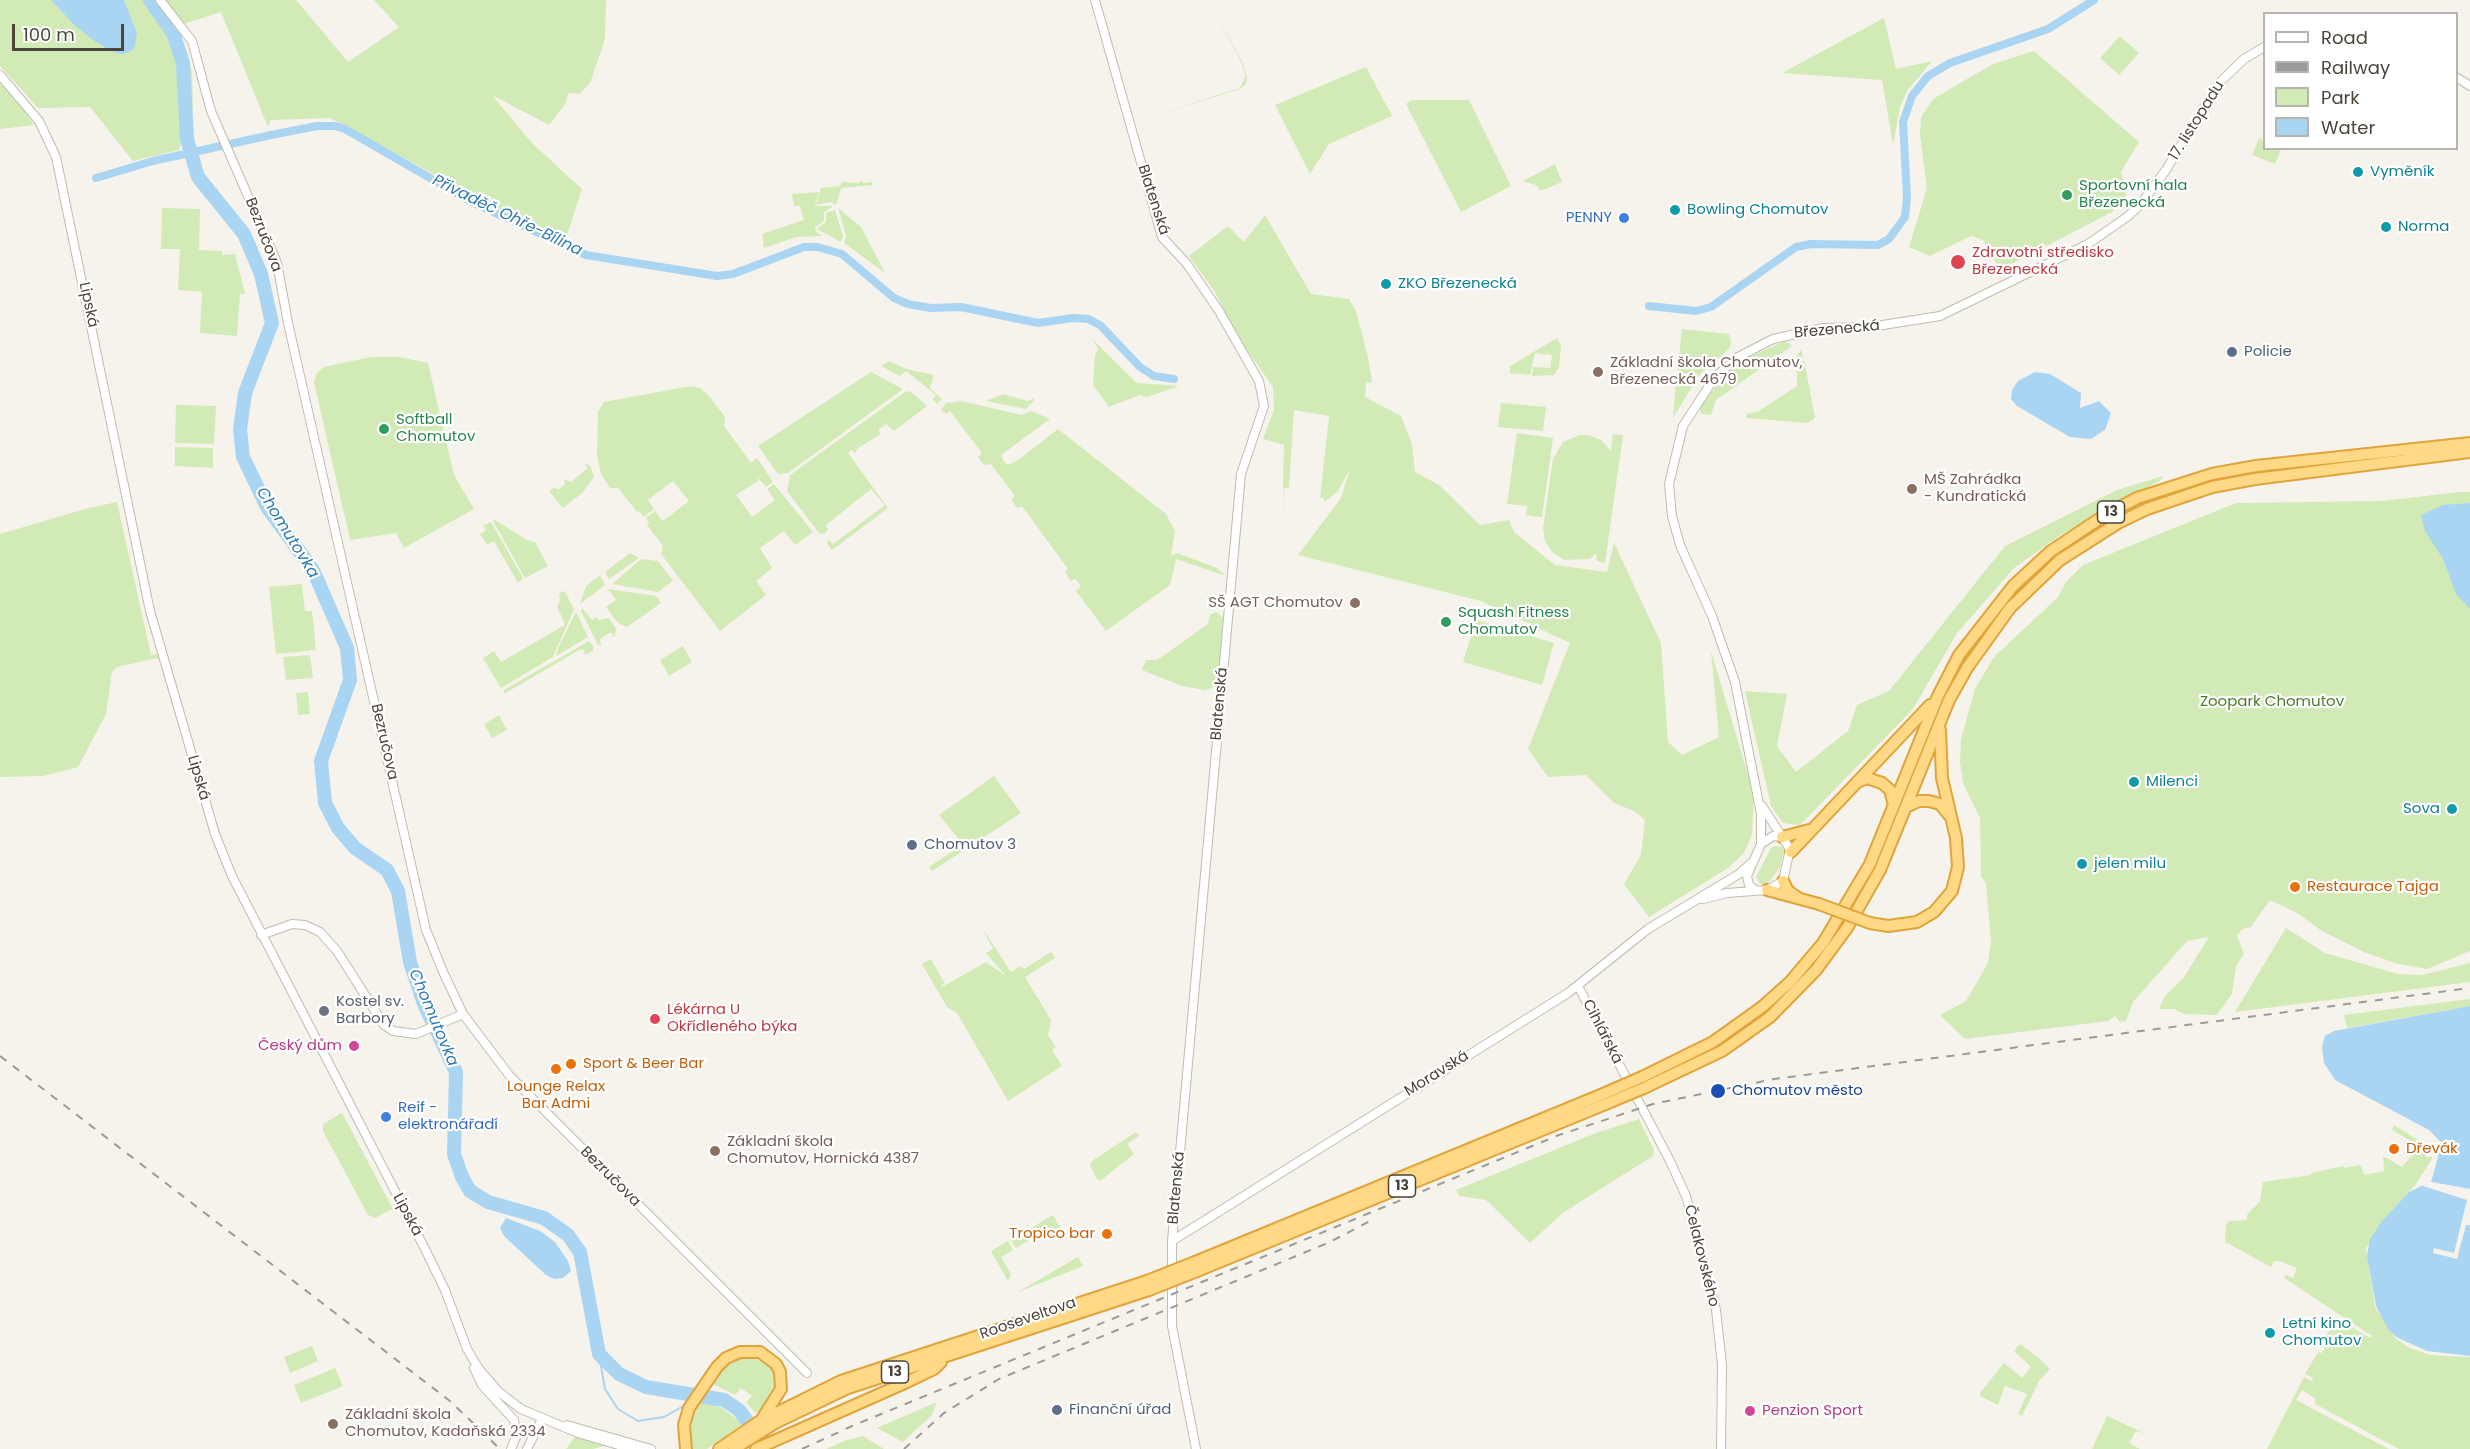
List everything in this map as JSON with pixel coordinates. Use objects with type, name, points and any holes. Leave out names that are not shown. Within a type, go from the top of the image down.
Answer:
[{"type":"highway","name":"13","points":[[1643,1083],[1713,1042],[1762,1007],[1790,982],[1823,943],[1854,894],[1894,805],[1938,696],[1959,655],[2013,586],[2051,551],[2105,515],[2137,498],[2212,474],[2256,466],[2470,443]]},
{"type":"highway","name":"13","points":[[719,1449],[760,1421],[845,1385],[943,1359],[1148,1285],[1722,1051],[1770,1017],[1800,989],[1832,950],[1868,892],[1906,807],[1940,720],[1967,669],[2010,608],[2060,560],[2118,523],[2156,505],[2212,487],[2303,472],[2470,452]]},
{"type":"highway","points":[[1791,852],[1809,829],[1938,696]]},
{"type":"highway","points":[[1761,890],[1800,898],[1870,923],[1888,926],[1917,922],[1934,912],[1952,891],[1958,867],[1956,838],[1950,817],[1939,752],[1940,720]]},
{"type":"highway","points":[[1854,784],[1862,779],[1878,780],[1890,790],[1894,805]]},
{"type":"highway","points":[[1906,807],[1914,802],[1929,801],[1944,808],[1950,817]]},
{"type":"highway","points":[[1782,837],[1809,829]]},
{"type":"highway","points":[[1783,881],[1788,891],[1800,898]]},
{"type":"highway","name":"Rooseveltova","points":[[845,1385],[910,1359],[1148,1285]]},
{"type":"highway","points":[[686,1449],[684,1425],[689,1408],[702,1387],[726,1358],[751,1350],[760,1352],[776,1364],[782,1381],[777,1397],[760,1421]]},
{"type":"highway","points":[[757,1449],[934,1368],[943,1359]]},
{"type":"highway","name":"13","points":[[734,1449],[816,1397]]},
{"type":"street","name":"Bezručova","points":[[160,0],[192,41],[211,111],[277,263],[288,323],[426,930],[463,1014],[509,1075],[807,1373]]},
{"type":"street","name":"Blatenská","points":[[1095,0],[1162,237],[1187,264],[1219,311],[1259,381],[1264,406],[1241,474],[1172,1241],[1172,1326],[1196,1449]]},
{"type":"street","name":"17. listopadu","points":[[2140,205],[2166,170],[2218,83],[2244,59],[2263,48]]},
{"type":"street","name":"Lipská","points":[[0,75],[33,113],[48,137],[56,157],[150,611],[214,834],[261,935],[446,1290],[467,1349],[479,1369],[499,1392],[521,1409],[542,1419],[632,1449]]},
{"type":"street","name":"Březenecká","points":[[1760,803],[1735,682],[1712,616],[1680,545],[1672,516],[1669,484],[1672,466],[1683,426],[1700,399],[1715,377],[1738,357],[1773,339],[1813,330],[1870,327],[1940,316],[2088,244],[2127,217],[2140,205]]},
{"type":"street","points":[[1696,901],[1727,893],[1761,890],[1783,881],[1791,852],[1788,843],[1760,803]]},
{"type":"street","points":[[1760,803],[1761,844]]},
{"type":"street","points":[[1761,890],[1747,879],[1751,863],[1761,844],[1773,836],[1782,837]]},
{"type":"street","points":[[1696,901],[1739,874],[1751,863]]},
{"type":"street","name":"Moravská","points":[[1172,1241],[1578,986],[1648,929],[1696,901]]},
{"type":"street","points":[[261,935],[292,924],[313,928],[337,951],[388,1029],[408,1035],[428,1030],[463,1014]]},
{"type":"street","name":"Cihlářská","points":[[1578,986],[1626,1078]]},
{"type":"street","name":"Čelakovského","points":[[1626,1078],[1670,1159],[1686,1196],[1707,1270],[1716,1310],[1722,1365],[1721,1449]]},
{"type":"street","points":[[467,1349],[482,1385],[514,1420],[516,1437],[511,1449]]},
{"type":"street","points":[[527,1449],[542,1419]]},
{"type":"street","name":"Lipská","points":[[542,1419],[651,1449]]},
{"type":"green space","points":[[0,0],[51,0],[75,26],[113,52],[137,33],[124,0],[152,0],[183,43],[192,72],[193,106],[179,150],[133,161],[90,107],[38,108],[0,66]]},
{"type":"green space","points":[[163,0],[296,0],[348,62],[399,27],[374,0],[606,0],[605,39],[590,83],[579,94],[568,93],[566,103],[549,125],[492,95],[533,144],[582,189],[566,238],[511,216],[330,118],[271,120],[268,127],[221,12],[184,24]]},
{"type":"green space","points":[[1207,0],[1241,59],[1247,76],[1246,84],[1240,89],[1137,121],[1240,88],[1246,76],[1239,57]]},
{"type":"green space","points":[[1884,18],[1896,69],[1932,61],[1907,91],[1900,107],[1893,145],[1882,80],[1782,73]]},
{"type":"green space","points":[[2120,36],[2139,53],[2119,75],[2100,58]]},
{"type":"green space","points":[[2034,51],[2139,142],[2121,172],[2126,195],[2112,212],[2000,270],[1983,240],[1971,236],[1930,256],[1909,247],[1927,188],[1920,135],[1921,117],[1933,99],[1993,64]]},
{"type":"green space","points":[[1366,67],[1392,116],[1329,144],[1310,174],[1275,105]]},
{"type":"green space","points":[[0,83],[23,109],[34,125],[0,129]]},
{"type":"green space","points":[[1411,100],[1469,100],[1511,186],[1461,212],[1406,104]]},
{"type":"green space","points":[[2259,138],[2263,140],[2263,150],[2281,150],[2275,164],[2252,155]]},
{"type":"green space","points":[[1555,164],[1562,182],[1540,191],[1536,185],[1523,181]]},
{"type":"green space","points":[[861,180],[864,183],[872,182],[873,185],[841,188],[836,205],[831,202],[816,205],[821,188],[840,186],[842,182],[859,183]]},
{"type":"green space","points":[[819,192],[815,206],[833,206],[824,212],[824,221],[815,227],[816,232],[823,236],[797,237],[764,248],[762,234],[804,220],[800,206],[794,206],[792,194]]},
{"type":"green space","points":[[162,208],[200,209],[199,250],[222,251],[222,255],[235,254],[245,294],[240,294],[237,336],[200,333],[202,292],[178,290],[180,249],[161,249]]},
{"type":"green space","points":[[838,208],[861,227],[885,273],[844,243],[846,235]]},
{"type":"green space","points":[[835,210],[843,236],[841,242],[817,229],[826,222],[826,213]]},
{"type":"green space","points":[[1265,215],[1311,294],[1349,299],[1356,311],[1368,357],[1372,382],[1366,383],[1365,397],[1401,416],[1412,444],[1415,472],[1439,485],[1480,525],[1509,520],[1514,532],[1555,565],[1607,572],[1614,543],[1661,643],[1668,742],[1682,755],[1719,737],[1711,651],[1754,795],[1752,835],[1744,853],[1728,868],[1649,917],[1624,884],[1641,855],[1645,820],[1634,811],[1614,803],[1586,775],[1548,777],[1528,749],[1570,643],[1481,601],[1298,555],[1341,498],[1350,469],[1338,491],[1324,502],[1324,498],[1320,498],[1329,416],[1294,410],[1289,488],[1284,488],[1285,517],[1283,485],[1284,445],[1263,439],[1274,410],[1273,387],[1236,334],[1215,292],[1189,256],[1228,226],[1244,242]]},
{"type":"green space","points":[[1682,329],[1729,334],[1731,341],[1730,348],[1695,379],[1677,376]]},
{"type":"green space","points":[[1557,338],[1561,345],[1559,367],[1554,375],[1532,376],[1533,367],[1550,368],[1552,355],[1535,353],[1530,375],[1510,373],[1510,366]]},
{"type":"green space","points":[[1092,339],[1137,383],[1179,386],[1147,397],[1140,395],[1109,407],[1093,385],[1095,356],[1098,349]]},
{"type":"green space","points":[[1785,341],[1792,346],[1716,400],[1711,415],[1701,414],[1700,407],[1725,375],[1747,358]]},
{"type":"green space","points":[[1801,350],[1803,356],[1798,362],[1800,364],[1804,360],[1815,418],[1807,423],[1746,418],[1747,414],[1759,411],[1797,386],[1797,355]]},
{"type":"green space","name":"Softball Chomutov","points":[[371,357],[399,357],[428,363],[454,475],[474,509],[404,548],[396,533],[350,540],[314,382],[317,373],[324,367]]},
{"type":"green space","points":[[889,361],[906,369],[934,375],[930,388],[942,399],[937,404],[933,399],[936,395],[906,371],[900,376],[881,366]]},
{"type":"green space","points":[[871,372],[903,389],[788,473],[778,474],[758,446]]},
{"type":"green space","points":[[1676,382],[1693,385],[1673,418]]},
{"type":"green space","points":[[691,386],[700,388],[709,396],[725,417],[724,426],[751,463],[757,458],[773,482],[766,487],[758,478],[758,481],[736,495],[752,517],[775,500],[767,489],[774,484],[813,532],[795,545],[784,531],[760,548],[772,568],[756,581],[766,595],[720,631],[661,554],[663,546],[647,525],[649,523],[646,518],[655,511],[663,521],[689,501],[673,481],[648,500],[654,509],[644,517],[639,511],[637,512],[618,488],[610,488],[601,474],[597,455],[598,412],[604,402]]},
{"type":"green space","points":[[910,391],[927,406],[894,431],[886,424],[878,430],[881,434],[858,448],[855,453],[852,450],[848,453],[888,508],[832,550],[827,543],[828,539],[833,544],[885,505],[871,489],[826,525],[828,530],[824,534],[819,533],[787,491],[790,475],[905,392]]},
{"type":"green space","points":[[1003,394],[1028,401],[1034,398],[1034,400],[1026,409],[986,401]]},
{"type":"green space","points":[[961,401],[1022,415],[1032,411],[1050,419],[1001,455],[1004,462],[1008,465],[1017,461],[1058,429],[1166,514],[1175,531],[1171,556],[1177,553],[1217,568],[1226,576],[1176,559],[1170,585],[1106,631],[1076,591],[1081,586],[1075,579],[1071,581],[1065,572],[1068,569],[1022,506],[1017,508],[1011,499],[1015,496],[991,464],[984,465],[978,457],[982,453],[950,411],[946,414],[941,410],[946,403]]},
{"type":"green space","points":[[1501,403],[1546,407],[1543,431],[1498,427]]},
{"type":"green space","points":[[176,405],[216,406],[214,444],[175,443]]},
{"type":"green space","points":[[1517,433],[1553,438],[1542,517],[1526,515],[1527,506],[1507,504]]},
{"type":"green space","points":[[1613,434],[1623,435],[1605,563],[1597,561],[1596,553],[1590,559],[1564,560],[1552,552],[1545,541],[1543,528],[1553,459],[1563,442],[1580,435],[1589,435],[1601,440],[1611,451]]},
{"type":"green space","points":[[175,447],[213,448],[213,468],[175,466]]},
{"type":"green space","points":[[584,464],[590,465],[594,477],[582,493],[563,508],[549,491],[555,487],[558,490],[565,484],[564,479],[571,482],[588,468]]},
{"type":"green space","points":[[2163,476],[2161,480],[2062,534],[2014,568],[1957,633],[1913,709],[1800,825],[1783,823],[1771,806],[1745,691],[1787,694],[1777,746],[1796,772],[1848,731],[1857,705],[1889,691],[2005,546],[2117,490]]},
{"type":"green space","name":"Zoopark Chomutov","points":[[2470,492],[2470,951],[2427,969],[2398,964],[2364,952],[2322,931],[2297,913],[2270,900],[2251,927],[2242,929],[2237,936],[2244,954],[2236,966],[2232,994],[2217,1015],[2184,1014],[2174,1009],[2159,1009],[2165,996],[2184,977],[2209,937],[2187,941],[2133,1002],[2126,1021],[2120,1022],[2115,1016],[2108,1021],[1965,1039],[1940,1015],[1966,1001],[1988,963],[1991,941],[1986,883],[1981,877],[1980,818],[1963,783],[1960,762],[1961,739],[1975,689],[1994,657],[2058,597],[2066,582],[2083,565],[2236,503],[2383,501]]},
{"type":"green space","points":[[117,502],[151,655],[162,653],[162,657],[117,667],[112,672],[106,714],[78,767],[43,776],[0,777],[0,534]]},
{"type":"green space","points":[[495,520],[527,540],[535,542],[548,566],[525,578],[493,521]]},
{"type":"green space","points":[[491,522],[523,578],[518,583],[494,541],[487,545],[480,534],[486,530],[483,526]]},
{"type":"green space","points":[[630,553],[639,558],[609,579],[605,572]]},
{"type":"green space","points":[[641,559],[658,561],[673,581],[658,592],[612,584]]},
{"type":"green space","points":[[600,575],[605,585],[580,604],[586,586]]},
{"type":"green space","points":[[302,584],[305,611],[312,611],[316,650],[276,654],[269,587]]},
{"type":"green space","points":[[608,589],[656,596],[661,603],[627,627],[618,623],[606,607],[616,600]]},
{"type":"green space","points":[[562,591],[565,592],[574,609],[553,657],[501,688],[483,658],[494,651],[501,662],[565,625],[557,606],[560,601],[559,594]]},
{"type":"green space","points":[[582,608],[592,620],[596,617],[598,620],[609,618],[616,629],[615,635],[613,637],[612,633],[609,633],[600,639],[601,645],[598,645],[581,611]]},
{"type":"green space","points":[[576,612],[588,637],[556,656],[559,646]]},
{"type":"green space","points":[[1216,612],[1223,617],[1219,678],[1212,688],[1205,690],[1182,686],[1142,670],[1146,660],[1157,660],[1208,624],[1210,615]]},
{"type":"green space","points":[[1476,620],[1554,643],[1542,685],[1463,662]]},
{"type":"green space","points":[[589,641],[594,647],[593,651],[585,655],[584,650],[581,649],[504,694],[504,690]]},
{"type":"green space","points":[[683,646],[692,662],[669,676],[660,660]]},
{"type":"green space","points":[[310,655],[313,678],[286,680],[283,657]]},
{"type":"green space","points":[[308,692],[310,714],[298,715],[296,693]]},
{"type":"green space","points":[[499,715],[507,730],[492,738],[484,724]]},
{"type":"green space","points":[[994,776],[1021,813],[932,871],[929,867],[963,844],[939,815]]},
{"type":"green space","points":[[1783,847],[1784,851],[1780,868],[1767,884],[1760,884],[1756,877],[1771,848]]},
{"type":"green space","points":[[981,926],[1011,972],[1021,966],[1024,969],[1051,952],[1055,958],[1025,977],[1051,1020],[1048,1035],[1056,1047],[1052,1050],[1062,1066],[1008,1101],[957,1013],[947,1007],[922,964],[931,959],[945,984],[941,985],[942,987],[986,962],[1006,976],[986,953],[993,949]]},
{"type":"green space","points":[[2286,928],[2325,953],[2398,974],[2422,975],[2470,963],[2470,982],[2235,1012]]},
{"type":"green space","points":[[2470,999],[2470,1006],[2347,1028],[2344,1015]]},
{"type":"green space","points":[[342,1113],[393,1209],[375,1218],[368,1215],[323,1131],[323,1124]]},
{"type":"green space","points":[[1639,1119],[1654,1150],[1653,1156],[1564,1212],[1530,1243],[1486,1200],[1459,1196],[1456,1190],[1596,1133]]},
{"type":"green space","points":[[2394,1125],[2421,1142],[2426,1157],[2432,1157],[2432,1159],[2416,1184],[2381,1223],[2382,1225],[2366,1248],[2375,1307],[2396,1339],[2410,1348],[2430,1355],[2470,1357],[2470,1449],[2399,1449],[2315,1404],[2315,1398],[2302,1390],[2296,1400],[2389,1449],[2267,1449],[2304,1377],[2312,1381],[2313,1378],[2305,1374],[2318,1352],[2322,1353],[2325,1348],[2321,1345],[2337,1318],[2370,1338],[2372,1336],[2284,1278],[2286,1275],[2293,1278],[2297,1268],[2279,1261],[2274,1261],[2271,1267],[2225,1242],[2226,1224],[2229,1221],[2247,1220],[2247,1215],[2260,1201],[2263,1182],[2311,1175],[2311,1173],[2343,1166],[2344,1168],[2360,1165],[2365,1175],[2384,1171],[2383,1156],[2402,1167],[2414,1153],[2412,1149],[2416,1144],[2392,1130]]},
{"type":"green space","points":[[1136,1132],[1139,1136],[1127,1144],[1134,1154],[1100,1181],[1097,1179],[1090,1166],[1092,1161]]},
{"type":"green space","points":[[1053,1215],[1066,1238],[1060,1231],[1055,1233],[1051,1227],[1016,1248],[1011,1240]]},
{"type":"green space","points":[[1008,1241],[1013,1250],[1001,1257],[1011,1274],[1008,1281],[991,1251]]},
{"type":"green space","points":[[1078,1257],[1083,1266],[1016,1293]]},
{"type":"green space","points":[[2020,1344],[2050,1369],[2039,1381],[2022,1416],[2018,1414],[2027,1394],[2005,1386],[1998,1405],[1980,1396],[2004,1363],[2022,1378],[2031,1367],[2014,1351]]},
{"type":"green space","points":[[312,1346],[318,1361],[290,1373],[284,1357]]},
{"type":"green space","points":[[753,1358],[767,1363],[775,1375],[774,1391],[765,1408],[755,1413],[746,1402],[752,1396],[741,1388],[735,1395],[711,1383],[724,1368],[737,1359]]},
{"type":"green space","points":[[335,1368],[343,1386],[301,1403],[294,1385]]},
{"type":"green space","points":[[701,1401],[722,1408],[743,1424],[707,1449],[693,1449],[689,1432],[693,1415]]},
{"type":"green space","points":[[937,1402],[931,1416],[903,1442],[877,1428]]},
{"type":"green space","points":[[2107,1416],[2146,1434],[2136,1431],[2129,1443],[2140,1449],[2092,1449]]},
{"type":"green space","points":[[863,1436],[884,1449],[826,1449],[847,1440]]},
{"type":"green space","points":[[575,1437],[606,1445],[593,1449],[566,1449]]},
{"type":"water","points":[[51,0],[124,0],[137,33],[134,49],[123,54],[113,52],[96,42],[75,26]]},
{"type":"water","points":[[2035,372],[2050,374],[2081,393],[2080,408],[2099,401],[2111,413],[2105,430],[2091,439],[2070,437],[2017,406],[2011,399],[2012,390],[2018,381]]},
{"type":"water","points":[[2470,503],[2470,609],[2456,594],[2443,559],[2425,531],[2421,515],[2443,505]]},
{"type":"water","points":[[2470,1006],[2470,1356],[2427,1351],[2396,1337],[2388,1329],[2376,1306],[2367,1256],[2370,1239],[2382,1221],[2409,1192],[2421,1186],[2423,1181],[2431,1182],[2442,1143],[2429,1130],[2335,1080],[2324,1063],[2322,1047],[2325,1036],[2334,1031]]},
{"type":"water","points":[[506,1218],[540,1231],[555,1242],[568,1261],[571,1271],[563,1278],[554,1279],[546,1275],[504,1236],[500,1228]]},
{"type":"pier","points":[[2421,1180],[2470,1189],[2470,1225],[2466,1225],[2457,1259],[2433,1253],[2434,1248],[2454,1253],[2467,1200],[2420,1185]]},
{"type":"waterway","name":"Chomutovka","points":[[150,0],[173,33],[183,63],[187,139],[198,177],[244,234],[261,274],[272,323],[245,393],[240,429],[243,457],[267,507],[313,570],[347,648],[350,680],[321,761],[325,803],[338,828],[355,848],[387,870],[398,891],[410,962],[424,1004],[456,1072],[454,1154],[462,1177],[470,1191],[488,1202],[544,1218],[568,1235],[580,1252],[599,1354],[619,1374],[646,1387],[724,1400],[739,1410],[759,1437]]},
{"type":"waterway","name":"Přivaděč Ohře-Bílina","points":[[1649,306],[1696,311],[1711,307],[1796,247],[1811,244],[1878,245],[1889,239],[1905,217],[1907,198],[1903,122],[1912,96],[1928,76],[1950,63],[2048,29],[2094,0]]},
{"type":"waterway","name":"Přivaděč Ohře-Bílina","points":[[96,178],[153,161],[271,135],[317,126],[335,126],[345,129],[470,201],[586,255],[717,276],[733,274],[804,247],[818,247],[842,254],[894,298],[908,304],[931,308],[961,307],[1038,323],[1073,318],[1088,319],[1100,325],[1140,367],[1154,376],[1174,379]]},
{"type":"waterway","points":[[599,1354],[605,1389],[618,1409],[638,1421],[664,1417],[687,1404]]},
{"type":"railway","points":[[802,1449],[852,1426],[1559,1135],[1653,1104],[1774,1079],[2470,988]]},
{"type":"railway","points":[[0,1056],[450,1401],[500,1449]]},
{"type":"railway","points":[[904,1449],[944,1413],[999,1379],[1330,1242],[1370,1221]]},
{"type":"place","name":"Vyměník","points":[[2358,172]]},
{"type":"place","name":"Sportovní hala Březenecká","points":[[2067,195]]},
{"type":"place","name":"Bowling Chomutov","points":[[1675,210]]},
{"type":"place","name":"PENNY","points":[[1624,218]]},
{"type":"place","name":"Norma","points":[[2386,227]]},
{"type":"place","name":"Zdravotní středisko Březenecká","points":[[1958,262]]},
{"type":"place","name":"ZKO Březenecká","points":[[1386,284]]},
{"type":"place","name":"Policie","points":[[2232,352]]},
{"type":"place","name":"Základní škola Chomutov, Březenecká 4679","points":[[1598,372]]},
{"type":"place","name":"Softball Chomutov","points":[[384,429]]},
{"type":"place","name":"MŠ Zahrádka - Kundratická","points":[[1912,489]]},
{"type":"place","name":"SŠ AGT Chomutov","points":[[1355,603]]},
{"type":"place","name":"Squash Fitness Chomutov","points":[[1446,622]]},
{"type":"place","name":"Milenci","points":[[2134,782]]},
{"type":"place","name":"Sova","points":[[2452,809]]},
{"type":"place","name":"Chomutov 3","points":[[912,845]]},
{"type":"place","name":"jelen milu","points":[[2082,864]]},
{"type":"place","name":"Restaurace Tajga","points":[[2295,887]]},
{"type":"place","name":"Kostel sv. Barbory","points":[[324,1011]]},
{"type":"place","name":"Lékárna U Okřídleného býka","points":[[655,1019]]},
{"type":"place","name":"Český dům","points":[[354,1046]]},
{"type":"place","name":"Sport & Beer Bar","points":[[571,1064]]},
{"type":"place","name":"Lounge Relax Bar Admi","points":[[556,1069]]},
{"type":"place","name":"Chomutov město","points":[[1718,1091]]},
{"type":"place","name":"Reif - elektronářadí","points":[[386,1117]]},
{"type":"place","name":"Dřevák","points":[[2394,1149]]},
{"type":"place","name":"Základní škola Chomutov, Hornická 4387","points":[[715,1151]]},
{"type":"place","name":"Tropico bar","points":[[1107,1234]]},
{"type":"place","name":"Letní kino Chomutov","points":[[2270,1333]]},
{"type":"place","name":"Finanční úřad","points":[[1057,1410]]},
{"type":"place","name":"Penzion Sport","points":[[1750,1411]]},
{"type":"place","name":"Základní škola Chomutov, Kadaňská 2334","points":[[333,1424]]}]
